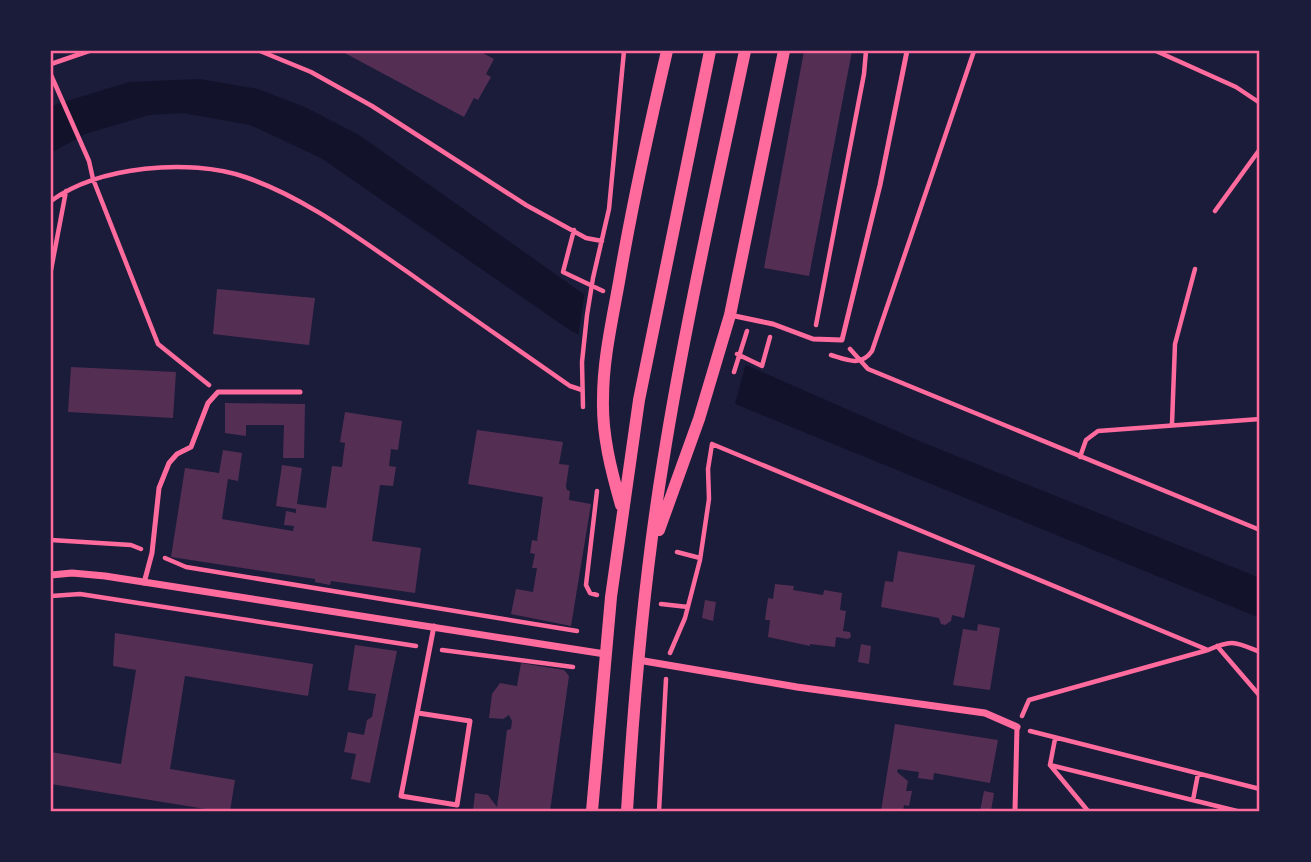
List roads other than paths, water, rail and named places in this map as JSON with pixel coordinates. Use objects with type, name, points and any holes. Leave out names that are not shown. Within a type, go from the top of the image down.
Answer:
[{"type":"street","points":[[623,512],[609,463],[603,400],[607,351],[628,228],[667,51]]},
{"type":"street","points":[[592,811],[605,654],[639,400],[710,51]]},
{"type":"street","points":[[627,811],[638,660],[671,408],[745,51]]},
{"type":"street","points":[[651,551],[699,419],[730,315],[784,51]]},
{"type":"street","points":[[51,575],[72,573],[144,583],[605,654]]},
{"type":"street","points":[[638,660],[669,663],[788,686],[985,713],[1017,727]]},
{"type":"lane","points":[[730,315],[773,324],[813,339],[842,340],[880,185],[907,51]]},
{"type":"lane","points":[[144,583],[152,553],[159,488],[169,463],[177,454],[191,447],[208,403],[218,392],[300,392]]},
{"type":"lane","points":[[418,713],[470,722],[457,805],[401,796],[434,626]]},
{"type":"lane","points":[[1015,811],[1017,727]]}]
